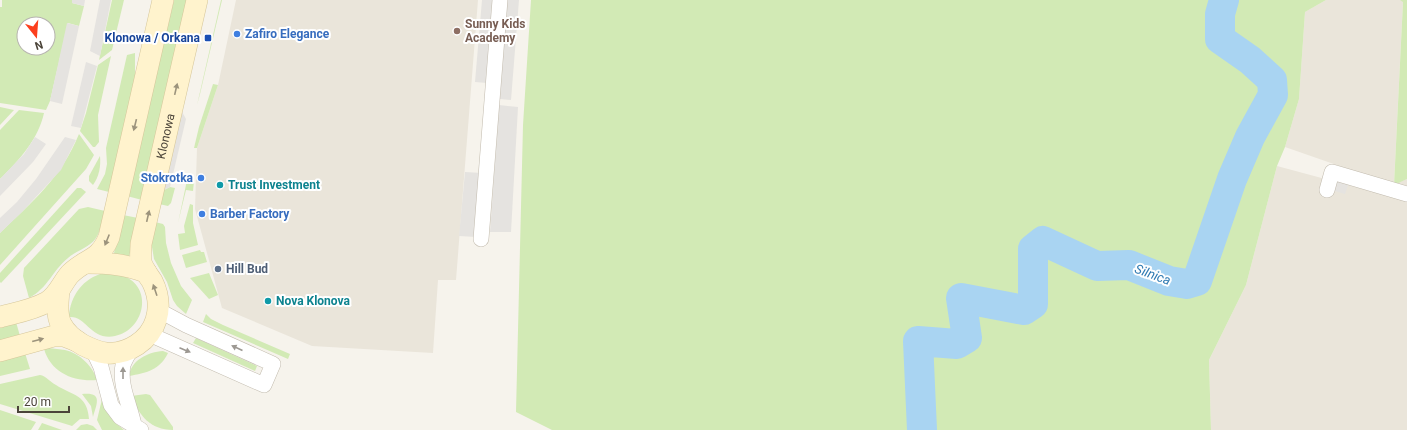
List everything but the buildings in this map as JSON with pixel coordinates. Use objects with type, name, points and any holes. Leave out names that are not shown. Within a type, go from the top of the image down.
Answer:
[{"type":"street","points":[[0,317],[48,302],[77,268],[97,256],[106,245],[163,0]]},
{"type":"street","name":"Klonowa","points":[[146,272],[141,263],[141,244],[197,0]]},
{"type":"street","points":[[481,239],[500,0]]},
{"type":"street","points":[[1326,190],[1332,172],[1407,194]]},
{"type":"street","points":[[0,351],[54,336],[64,336],[85,346],[106,353],[116,353],[132,348],[149,334],[154,325],[158,310],[158,300],[156,289],[146,272],[118,264],[86,263]]},
{"type":"street","points":[[58,291],[58,314],[66,332],[85,346],[101,367],[111,405],[120,417],[138,427]]},
{"type":"street","points":[[149,334],[264,386],[273,364],[186,325],[158,310]]},
{"type":"street","points":[[132,348],[123,364],[123,381],[124,390],[131,412],[138,427]]},
{"type":"shaded area","points":[[72,0],[85,0],[84,6],[72,3]]},
{"type":"shaded area","points":[[100,0],[111,0],[100,56],[90,51]]},
{"type":"shaded area","points":[[236,0],[478,0],[456,280],[438,280],[433,353],[312,346],[222,308],[195,209],[197,148],[218,85]]},
{"type":"shaded area","points":[[482,0],[494,0],[487,83],[475,82]]},
{"type":"shaded area","points":[[507,0],[519,0],[511,100],[500,99]]},
{"type":"shaded area","points":[[1326,0],[1403,1],[1394,184],[1407,179],[1407,188],[1394,185],[1285,147],[1299,99],[1305,12]]},
{"type":"shaded area","points":[[67,23],[79,26],[62,104],[50,101]]},
{"type":"shaded area","points":[[86,62],[97,66],[81,128],[71,126]]},
{"type":"shaded area","points":[[499,105],[518,107],[511,232],[490,232]]},
{"type":"shaded area","points":[[181,110],[186,119],[170,187],[162,191]]},
{"type":"shaded area","points":[[35,137],[46,144],[33,162],[0,196],[0,179],[24,154]]},
{"type":"shaded area","points":[[65,137],[76,140],[61,170],[0,233],[0,218],[17,202],[36,179]]},
{"type":"shaded area","points":[[1277,166],[1407,201],[1407,430],[1211,430],[1209,360],[1246,285]]},
{"type":"shaded area","points":[[465,172],[482,173],[476,237],[459,236]]},
{"type":"shaded area","points":[[1332,178],[1349,183],[1345,194],[1328,189]]},
{"type":"green space","points":[[2,0],[72,0],[72,3],[84,6],[79,26],[68,23],[50,101],[46,110],[0,103],[0,7],[2,7]]},
{"type":"green space","points":[[112,0],[124,0],[112,50],[99,60]]},
{"type":"green space","points":[[174,0],[188,0],[142,200],[127,196]]},
{"type":"green space","points":[[221,0],[222,0],[197,105]]},
{"type":"green space","points":[[531,0],[1326,0],[1305,12],[1299,99],[1285,147],[1277,166],[1246,285],[1209,360],[1211,430],[552,430],[516,412],[523,125]]},
{"type":"green space","points":[[1400,0],[1407,0],[1407,179],[1394,185],[1403,2]]},
{"type":"green space","points":[[135,53],[135,87],[109,192],[97,189],[105,174],[107,164],[106,148],[127,55]]},
{"type":"green space","points":[[111,56],[98,115],[99,142],[95,147],[93,147],[80,131],[98,65]]},
{"type":"green space","points":[[213,84],[218,85],[197,148],[194,148],[199,127]]},
{"type":"green space","points":[[0,107],[14,110],[0,125]]},
{"type":"green space","points":[[19,110],[44,113],[37,132],[27,149],[0,179],[0,130]]},
{"type":"green space","points":[[79,134],[94,155],[86,169],[0,265],[0,233],[35,199],[55,176],[72,150]]},
{"type":"green space","points":[[100,156],[99,171],[93,185],[89,181],[89,176]]},
{"type":"green space","points":[[187,180],[194,181],[193,191],[186,190],[178,223]]},
{"type":"green space","points":[[170,187],[175,188],[171,203],[168,206],[159,204],[162,191]]},
{"type":"green space","points":[[77,188],[81,188],[86,192],[1,283],[0,273]]},
{"type":"green space","points":[[190,204],[193,205],[193,223],[198,245],[180,250],[178,234],[185,233],[184,226]]},
{"type":"green space","points":[[88,207],[105,211],[98,235],[90,244],[68,258],[41,289],[29,298],[23,276],[24,268],[79,209]]},
{"type":"green space","points":[[123,215],[138,218],[129,257],[115,256],[114,253]]},
{"type":"green space","points":[[155,222],[163,224],[165,227],[166,243],[171,263],[181,286],[192,300],[186,314],[173,300],[167,282],[154,259],[151,241]]},
{"type":"green space","points":[[200,250],[201,252],[204,252],[207,262],[186,268],[182,255]]},
{"type":"green space","points":[[104,273],[126,277],[134,283],[140,291],[142,300],[142,309],[133,326],[125,332],[107,337],[94,332],[75,317],[69,317],[72,302],[79,289],[90,279]]},
{"type":"green space","points":[[209,273],[218,295],[209,299],[190,278]]},
{"type":"green space","points":[[206,314],[211,319],[223,325],[290,354],[288,359],[203,322]]},
{"type":"green space","points":[[16,322],[20,336],[0,342],[0,326]]},
{"type":"green space","points":[[196,338],[257,366],[255,371],[193,343]]},
{"type":"green space","points":[[49,348],[65,350],[80,357],[89,365],[97,380],[72,377],[58,370],[47,357],[44,349]]},
{"type":"green space","points":[[163,351],[168,353],[165,359],[157,367],[141,374],[129,376],[133,365],[141,358],[152,353]]},
{"type":"green space","points":[[25,353],[30,369],[0,376],[0,360]]},
{"type":"green space","points":[[40,375],[82,400],[88,411],[89,419],[80,419],[72,426],[0,404],[0,384]]},
{"type":"green space","points":[[82,394],[89,394],[96,397],[97,403],[93,417],[91,406]]},
{"type":"green space","points":[[146,394],[150,395],[173,427],[173,430],[158,427],[146,420],[142,415],[131,396]]},
{"type":"green space","points":[[102,399],[117,424],[124,430],[102,430],[97,420]]},
{"type":"green space","points":[[0,410],[36,422],[31,430],[0,430]]},
{"type":"green space","points":[[42,423],[62,430],[38,430]]},
{"type":"green space","points":[[87,424],[93,426],[97,430],[76,430],[81,425]]},
{"type":"waterway","name":"Silnica","points":[[922,430],[918,341],[957,344],[967,338],[961,298],[1024,310],[1033,304],[1033,249],[1043,241],[1097,266],[1129,265],[1169,281],[1187,284],[1197,281],[1232,179],[1250,137],[1273,95],[1272,80],[1250,60],[1220,39],[1220,14],[1224,0]]},
{"type":"place","name":"Sunny Kids Academy","points":[[457,31]]},
{"type":"place","name":"Zafiro Elegance","points":[[237,34]]},
{"type":"place","name":"Klonowa / Orkana","points":[[208,38]]},
{"type":"place","name":"Stokrotka","points":[[201,178]]},
{"type":"place","name":"Trust Investment","points":[[220,185]]},
{"type":"place","name":"Barber Factory","points":[[202,214]]},
{"type":"place","name":"Hill Bud","points":[[218,269]]},
{"type":"place","name":"Nova Klonova","points":[[268,301]]}]
